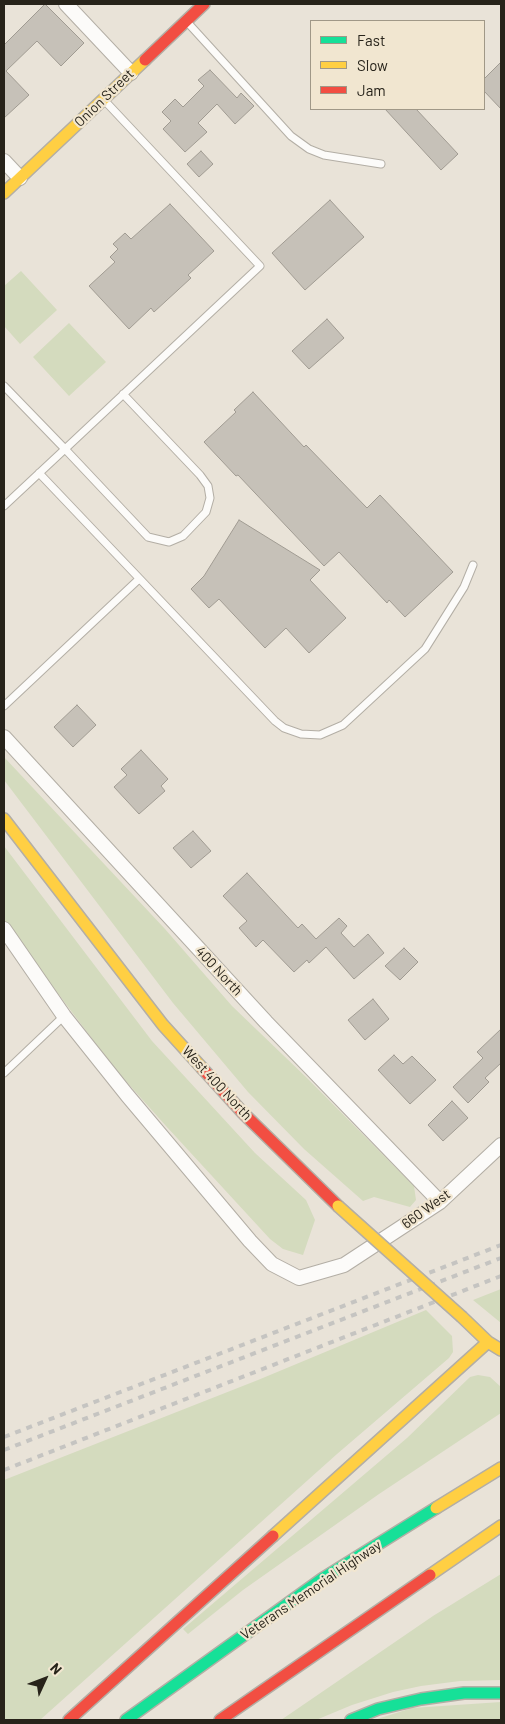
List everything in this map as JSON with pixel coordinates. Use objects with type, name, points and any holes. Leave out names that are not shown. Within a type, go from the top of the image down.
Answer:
[{"type":"main road","name":"Onion Street","points":[[4,193],[204,4]]},
{"type":"main road","name":"West 400 North","points":[[4,819],[163,1025],[243,1113],[338,1206],[488,1342]]},
{"type":"main road","points":[[488,1342],[501,1350]]},
{"type":"main road","points":[[488,1342],[501,1361]]},
{"type":"main road","points":[[69,1720],[488,1342]]},
{"type":"main road","name":"Veterans Memorial Highway","points":[[126,1720],[322,1579],[501,1468]]},
{"type":"main road","points":[[220,1720],[501,1526]]},
{"type":"main road","points":[[351,1720],[378,1709],[421,1700],[464,1693],[501,1693]]},
{"type":"street","points":[[66,4],[131,72]]},
{"type":"street","points":[[4,161],[20,178]]},
{"type":"street","name":"400 North","points":[[4,737],[266,1022],[440,1202]]},
{"type":"street","points":[[4,929],[64,1016]]},
{"type":"street","name":"660 West","points":[[64,1016],[127,1095],[250,1242],[272,1264],[299,1278],[344,1265],[440,1202],[501,1145]]},
{"type":"lane","points":[[186,21],[291,136],[309,149],[324,155],[381,164]]},
{"type":"lane","points":[[4,506],[260,266],[103,99]]},
{"type":"lane","points":[[4,386],[148,537],[161,542],[169,542],[183,536],[206,512],[210,498],[208,486],[200,475],[123,394]]},
{"type":"lane","points":[[39,473],[275,721],[293,732],[311,735],[329,732],[343,725],[425,649],[464,587],[473,566]]},
{"type":"lane","points":[[4,706],[139,579]]},
{"type":"lane","points":[[4,1073],[64,1016]]},
{"type":"green space","points":[[21,271],[57,310],[20,344],[4,326],[4,286]]},
{"type":"green space","points":[[69,323],[106,362],[69,396],[33,357]]},
{"type":"green space","points":[[4,757],[165,929],[232,1006],[308,1079],[414,1186],[416,1200],[410,1207],[374,1197],[363,1201],[304,1149],[248,1092],[173,1003],[4,780]]},
{"type":"green space","points":[[4,846],[152,1041],[255,1153],[306,1200],[315,1220],[303,1255],[283,1249],[270,1239],[166,1126],[115,1069],[31,958],[4,919]]},
{"type":"green space","points":[[501,1289],[501,1323],[473,1300]]},
{"type":"green space","points":[[426,1310],[452,1336],[453,1352],[449,1358],[337,1454],[40,1720],[4,1720],[4,1480],[258,1380]]},
{"type":"green space","points":[[478,1375],[490,1377],[501,1387],[501,1413],[379,1494],[243,1590],[188,1634],[183,1629],[407,1438],[470,1377]]},
{"type":"green space","points":[[501,1574],[501,1680],[460,1681],[421,1686],[393,1692],[352,1705],[316,1720],[281,1720],[433,1616]]},
{"type":"green space","points":[[501,1702],[501,1720],[374,1720],[412,1708]]},
{"type":"building","points":[[45,4],[84,43],[61,66],[37,41],[6,71],[29,95],[4,118],[4,45]]},
{"type":"building","points":[[501,62],[501,109],[485,92],[485,78]]},
{"type":"building","points":[[210,70],[237,98],[241,93],[254,106],[235,124],[217,104],[198,123],[207,132],[185,152],[163,129],[171,121],[162,112],[175,99],[183,107],[204,86],[198,80]]},
{"type":"building","points":[[386,110],[417,110],[458,154],[441,170]]},
{"type":"building","points":[[201,151],[213,164],[199,177],[187,164]]},
{"type":"building","points":[[330,200],[364,237],[305,290],[272,253]]},
{"type":"building","points":[[170,204],[214,251],[188,275],[191,278],[154,312],[151,308],[129,329],[89,286],[115,262],[110,257],[118,249],[113,244],[125,233],[131,239]]},
{"type":"building","points":[[327,319],[344,338],[309,369],[292,351]]},
{"type":"building","points":[[253,392],[304,447],[306,445],[367,508],[380,495],[453,572],[405,617],[389,600],[387,603],[339,552],[324,566],[204,442],[236,412],[234,410]]},
{"type":"building","points":[[239,520],[320,570],[310,580],[346,618],[309,653],[286,628],[265,648],[219,599],[209,608],[191,589],[204,576]]},
{"type":"building","points":[[77,705],[96,725],[73,747],[54,727]]},
{"type":"building","points":[[141,750],[168,779],[161,786],[165,791],[139,814],[114,787],[127,775],[121,769]]},
{"type":"building","points":[[193,831],[211,851],[191,868],[173,848]]},
{"type":"building","points":[[247,873],[298,928],[302,924],[316,939],[339,918],[347,926],[341,933],[354,947],[368,934],[384,953],[354,979],[326,947],[309,963],[307,960],[294,972],[263,940],[256,947],[239,928],[247,921],[223,896]]},
{"type":"building","points":[[404,948],[418,962],[400,980],[385,966]]},
{"type":"building","points":[[373,999],[389,1019],[365,1040],[348,1020]]},
{"type":"building","points":[[501,1029],[501,1063],[485,1078],[489,1082],[468,1103],[453,1087],[483,1058],[477,1052]]},
{"type":"building","points":[[394,1055],[403,1064],[412,1056],[436,1080],[410,1104],[378,1070]]},
{"type":"building","points":[[452,1101],[468,1118],[443,1141],[428,1125]]},
{"type":"railway","points":[[4,1437],[501,1245]]},
{"type":"railway","points":[[4,1450],[501,1258]]},
{"type":"railway","points":[[4,1470],[501,1276]]},
{"type":"traffic: fast","points":[[126,1720],[322,1579],[436,1508]]},
{"type":"traffic: fast","points":[[351,1720],[378,1709],[421,1699],[464,1693],[501,1693]]},
{"type":"traffic: slow","points":[[4,193],[145,60]]},
{"type":"traffic: slow","points":[[4,819],[163,1025],[202,1068]]},
{"type":"traffic: slow","points":[[338,1206],[462,1317]]},
{"type":"traffic: slow","points":[[462,1317],[488,1342],[501,1350]]},
{"type":"traffic: slow","points":[[273,1536],[488,1342]]},
{"type":"traffic: slow","points":[[436,1508],[501,1468]]},
{"type":"traffic: slow","points":[[430,1575],[501,1526]]},
{"type":"traffic: jam","points":[[145,60],[204,4]]},
{"type":"traffic: jam","points":[[202,1068],[243,1113],[338,1206]]},
{"type":"traffic: jam","points":[[69,1720],[273,1536]]},
{"type":"traffic: jam","points":[[220,1720],[430,1575]]}]
